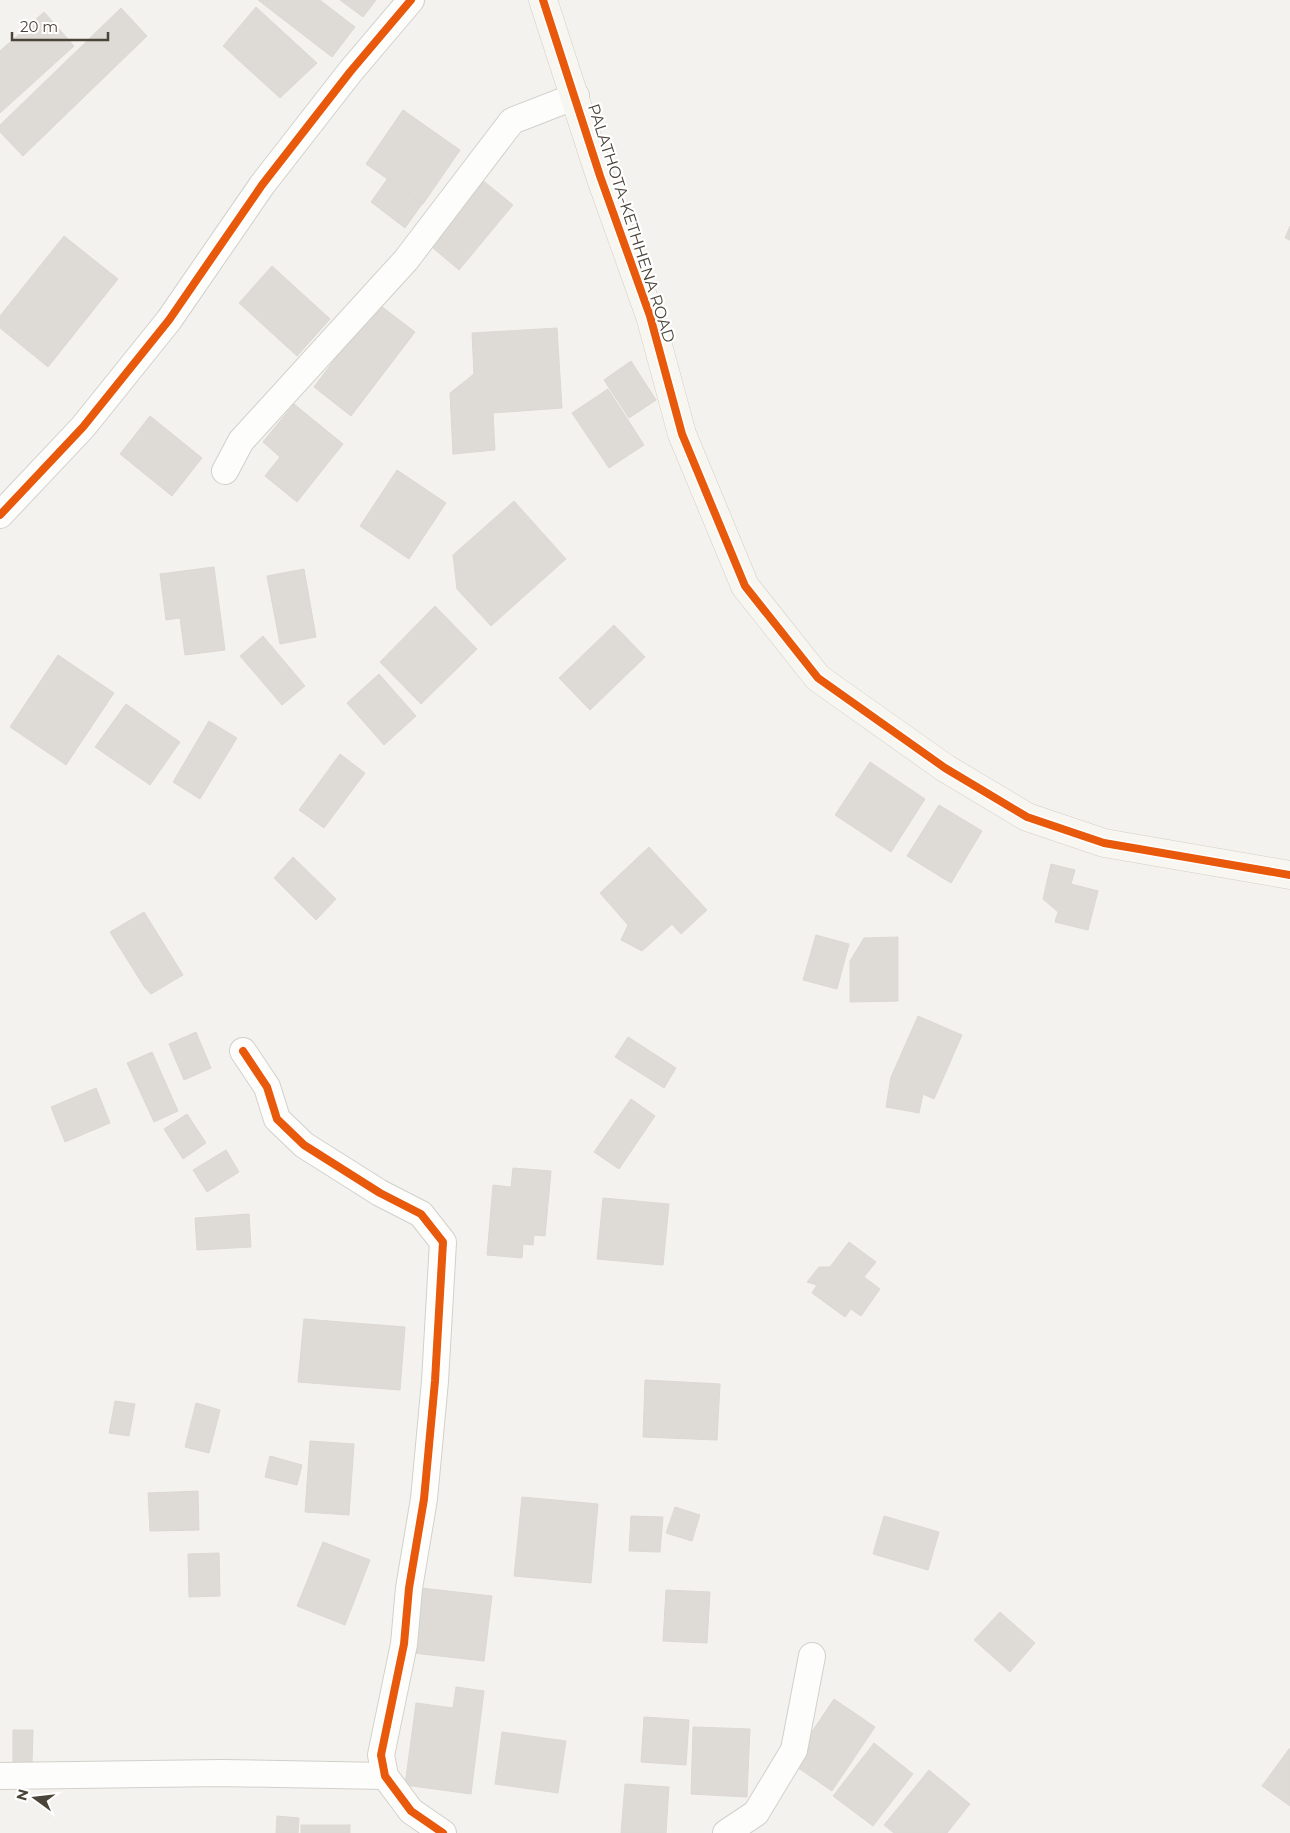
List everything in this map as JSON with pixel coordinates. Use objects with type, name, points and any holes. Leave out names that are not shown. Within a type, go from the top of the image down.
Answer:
[{"type":"street","points":[[0,515],[83,427],[163,327],[262,185],[350,72],[411,0]]},
{"type":"street","name":"PALATHOTA-KETHHENA ROAD","points":[[543,0],[576,96],[600,176],[650,316],[682,434],[745,586],[818,678],[944,768],[1027,817],[1104,843],[1290,875]]},
{"type":"street","points":[[225,471],[241,441],[406,260],[512,121],[576,96]]},
{"type":"street","points":[[243,1051],[267,1087],[277,1119],[290,1132],[304,1145],[365,1183],[421,1214],[443,1242],[435,1382],[424,1499],[409,1588],[404,1644],[381,1755],[385,1776],[411,1811],[443,1833]]},
{"type":"street","points":[[726,1833],[756,1813],[794,1750],[812,1656]]},
{"type":"street","points":[[0,1776],[222,1774],[385,1776]]},
{"type":"building","points":[[258,0],[320,0],[355,27],[332,57]]},
{"type":"building","points":[[340,0],[376,0],[363,17]]},
{"type":"building","points":[[256,7],[317,63],[280,98],[223,46]]},
{"type":"building","points":[[121,8],[147,36],[23,156],[0,132],[0,125]]},
{"type":"building","points":[[44,12],[74,46],[0,113],[0,51]]},
{"type":"building","points":[[403,110],[460,150],[423,204],[366,164]]},
{"type":"building","points":[[388,178],[422,204],[405,228],[371,202]]},
{"type":"building","points":[[480,178],[513,205],[459,270],[427,243]]},
{"type":"building","points":[[1290,226],[1290,240],[1285,238]]},
{"type":"building","points":[[64,236],[118,279],[48,367],[0,328],[0,316]]},
{"type":"building","points":[[272,266],[330,319],[297,356],[239,303]]},
{"type":"building","points":[[377,303],[415,332],[351,416],[314,387]]},
{"type":"building","points":[[557,328],[562,408],[493,413],[495,450],[453,454],[450,393],[474,374],[472,333]]},
{"type":"building","points":[[631,361],[656,400],[629,418],[604,380]]},
{"type":"building","points":[[608,389],[644,445],[609,468],[572,413]]},
{"type":"building","points":[[294,404],[343,444],[297,502],[265,476],[280,457],[263,442]]},
{"type":"building","points":[[150,416],[202,458],[172,496],[120,454]]},
{"type":"building","points":[[397,470],[446,503],[409,559],[360,526]]},
{"type":"building","points":[[514,501],[566,559],[491,626],[457,589],[453,555]]},
{"type":"building","points":[[214,567],[225,650],[185,655],[180,618],[166,620],[160,574]]},
{"type":"building","points":[[304,569],[316,637],[280,644],[267,576]]},
{"type":"building","points":[[435,606],[477,649],[421,704],[380,662]]},
{"type":"building","points":[[614,625],[645,657],[590,710],[559,678]]},
{"type":"building","points":[[263,636],[305,686],[282,705],[240,656]]},
{"type":"building","points":[[58,655],[114,693],[66,765],[10,727]]},
{"type":"building","points":[[379,674],[416,716],[384,745],[347,703]]},
{"type":"building","points":[[126,704],[180,742],[150,785],[95,747]]},
{"type":"building","points":[[209,721],[237,738],[200,799],[173,782]]},
{"type":"building","points":[[340,754],[365,773],[324,828],[299,810]]},
{"type":"building","points":[[870,762],[925,799],[891,852],[835,815]]},
{"type":"building","points":[[939,805],[982,831],[951,883],[907,856]]},
{"type":"building","points":[[649,847],[707,910],[681,934],[672,924],[642,951],[621,940],[628,925],[600,893]]},
{"type":"building","points":[[293,857],[336,899],[316,920],[274,878]]},
{"type":"building","points":[[1051,864],[1075,870],[1071,884],[1098,891],[1088,930],[1055,922],[1058,912],[1043,899]]},
{"type":"building","points":[[144,912],[183,975],[151,994],[145,988],[110,932]]},
{"type":"building","points":[[816,935],[849,944],[837,989],[803,980]]},
{"type":"building","points":[[898,937],[898,1001],[850,1002],[850,961],[864,938]]},
{"type":"building","points":[[918,1016],[962,1035],[934,1099],[923,1094],[919,1113],[886,1107],[891,1077]]},
{"type":"building","points":[[196,1032],[211,1068],[184,1080],[169,1044]]},
{"type":"building","points":[[628,1037],[676,1068],[664,1088],[615,1057]]},
{"type":"building","points":[[152,1052],[178,1111],[154,1122],[127,1063]]},
{"type":"building","points":[[96,1088],[110,1123],[65,1142],[51,1107]]},
{"type":"building","points":[[631,1099],[655,1116],[619,1169],[594,1152]]},
{"type":"building","points":[[187,1114],[206,1143],[183,1159],[164,1129]]},
{"type":"building","points":[[226,1150],[239,1172],[207,1192],[193,1170]]},
{"type":"building","points":[[513,1168],[551,1171],[545,1236],[534,1235],[533,1245],[523,1244],[522,1258],[487,1255],[493,1185],[511,1187]]},
{"type":"building","points":[[603,1198],[669,1204],[663,1265],[597,1259]]},
{"type":"building","points":[[249,1214],[251,1247],[197,1250],[195,1218]]},
{"type":"building","points":[[849,1242],[876,1262],[864,1277],[880,1289],[861,1316],[851,1309],[845,1317],[812,1293],[817,1285],[807,1282],[819,1267],[830,1267]]},
{"type":"building","points":[[304,1319],[405,1327],[400,1390],[298,1382]]},
{"type":"building","points":[[645,1380],[720,1384],[717,1440],[643,1437]]},
{"type":"building","points":[[115,1401],[135,1404],[129,1436],[109,1433]]},
{"type":"building","points":[[196,1403],[220,1410],[209,1453],[185,1447]]},
{"type":"building","points":[[310,1441],[354,1444],[349,1515],[305,1512]]},
{"type":"building","points":[[270,1456],[302,1465],[297,1485],[265,1477]]},
{"type":"building","points":[[198,1491],[199,1530],[150,1531],[148,1493]]},
{"type":"building","points":[[522,1497],[598,1504],[591,1583],[514,1576]]},
{"type":"building","points":[[675,1507],[700,1515],[692,1541],[666,1533]]},
{"type":"building","points":[[631,1516],[663,1517],[660,1552],[629,1551]]},
{"type":"building","points":[[884,1516],[939,1532],[928,1570],[873,1554]]},
{"type":"building","points":[[323,1542],[370,1560],[345,1625],[297,1606]]},
{"type":"building","points":[[219,1553],[220,1596],[189,1597],[188,1554]]},
{"type":"building","points":[[421,1588],[492,1596],[484,1661],[413,1653]]},
{"type":"building","points":[[666,1590],[710,1592],[707,1643],[663,1641]]},
{"type":"building","points":[[1000,1612],[1035,1643],[1010,1672],[974,1640]]},
{"type":"building","points":[[456,1687],[484,1691],[471,1794],[405,1785],[416,1703],[453,1708]]},
{"type":"building","points":[[834,1699],[875,1727],[832,1791],[791,1763]]},
{"type":"building","points":[[644,1717],[689,1720],[686,1765],[641,1762]]},
{"type":"building","points":[[693,1727],[750,1729],[747,1797],[691,1794]]},
{"type":"building","points":[[13,1730],[33,1730],[32,1762],[13,1762]]},
{"type":"building","points":[[502,1732],[566,1741],[558,1793],[495,1784]]},
{"type":"building","points":[[874,1743],[913,1774],[873,1826],[833,1796]]},
{"type":"building","points":[[1290,1749],[1290,1806],[1262,1786]]},
{"type":"building","points":[[929,1770],[970,1804],[947,1833],[894,1833],[884,1825]]},
{"type":"building","points":[[625,1784],[669,1787],[666,1833],[621,1833]]},
{"type":"building","points":[[277,1816],[299,1818],[298,1833],[276,1833]]},
{"type":"building","points":[[301,1825],[350,1825],[350,1833],[301,1833]]},
{"type":"cycle path","points":[[0,515],[83,427],[169,320],[262,185],[350,72],[411,0]]},
{"type":"cycle path","points":[[543,0],[600,176],[650,316],[682,434],[745,586],[818,678],[945,768],[1027,817],[1104,843],[1290,875]]},
{"type":"cycle path","points":[[243,1051],[267,1087],[277,1119],[304,1145],[380,1193],[421,1214],[443,1242],[435,1381],[424,1499],[409,1588],[404,1644],[381,1755],[385,1776],[411,1811],[443,1833]]}]
